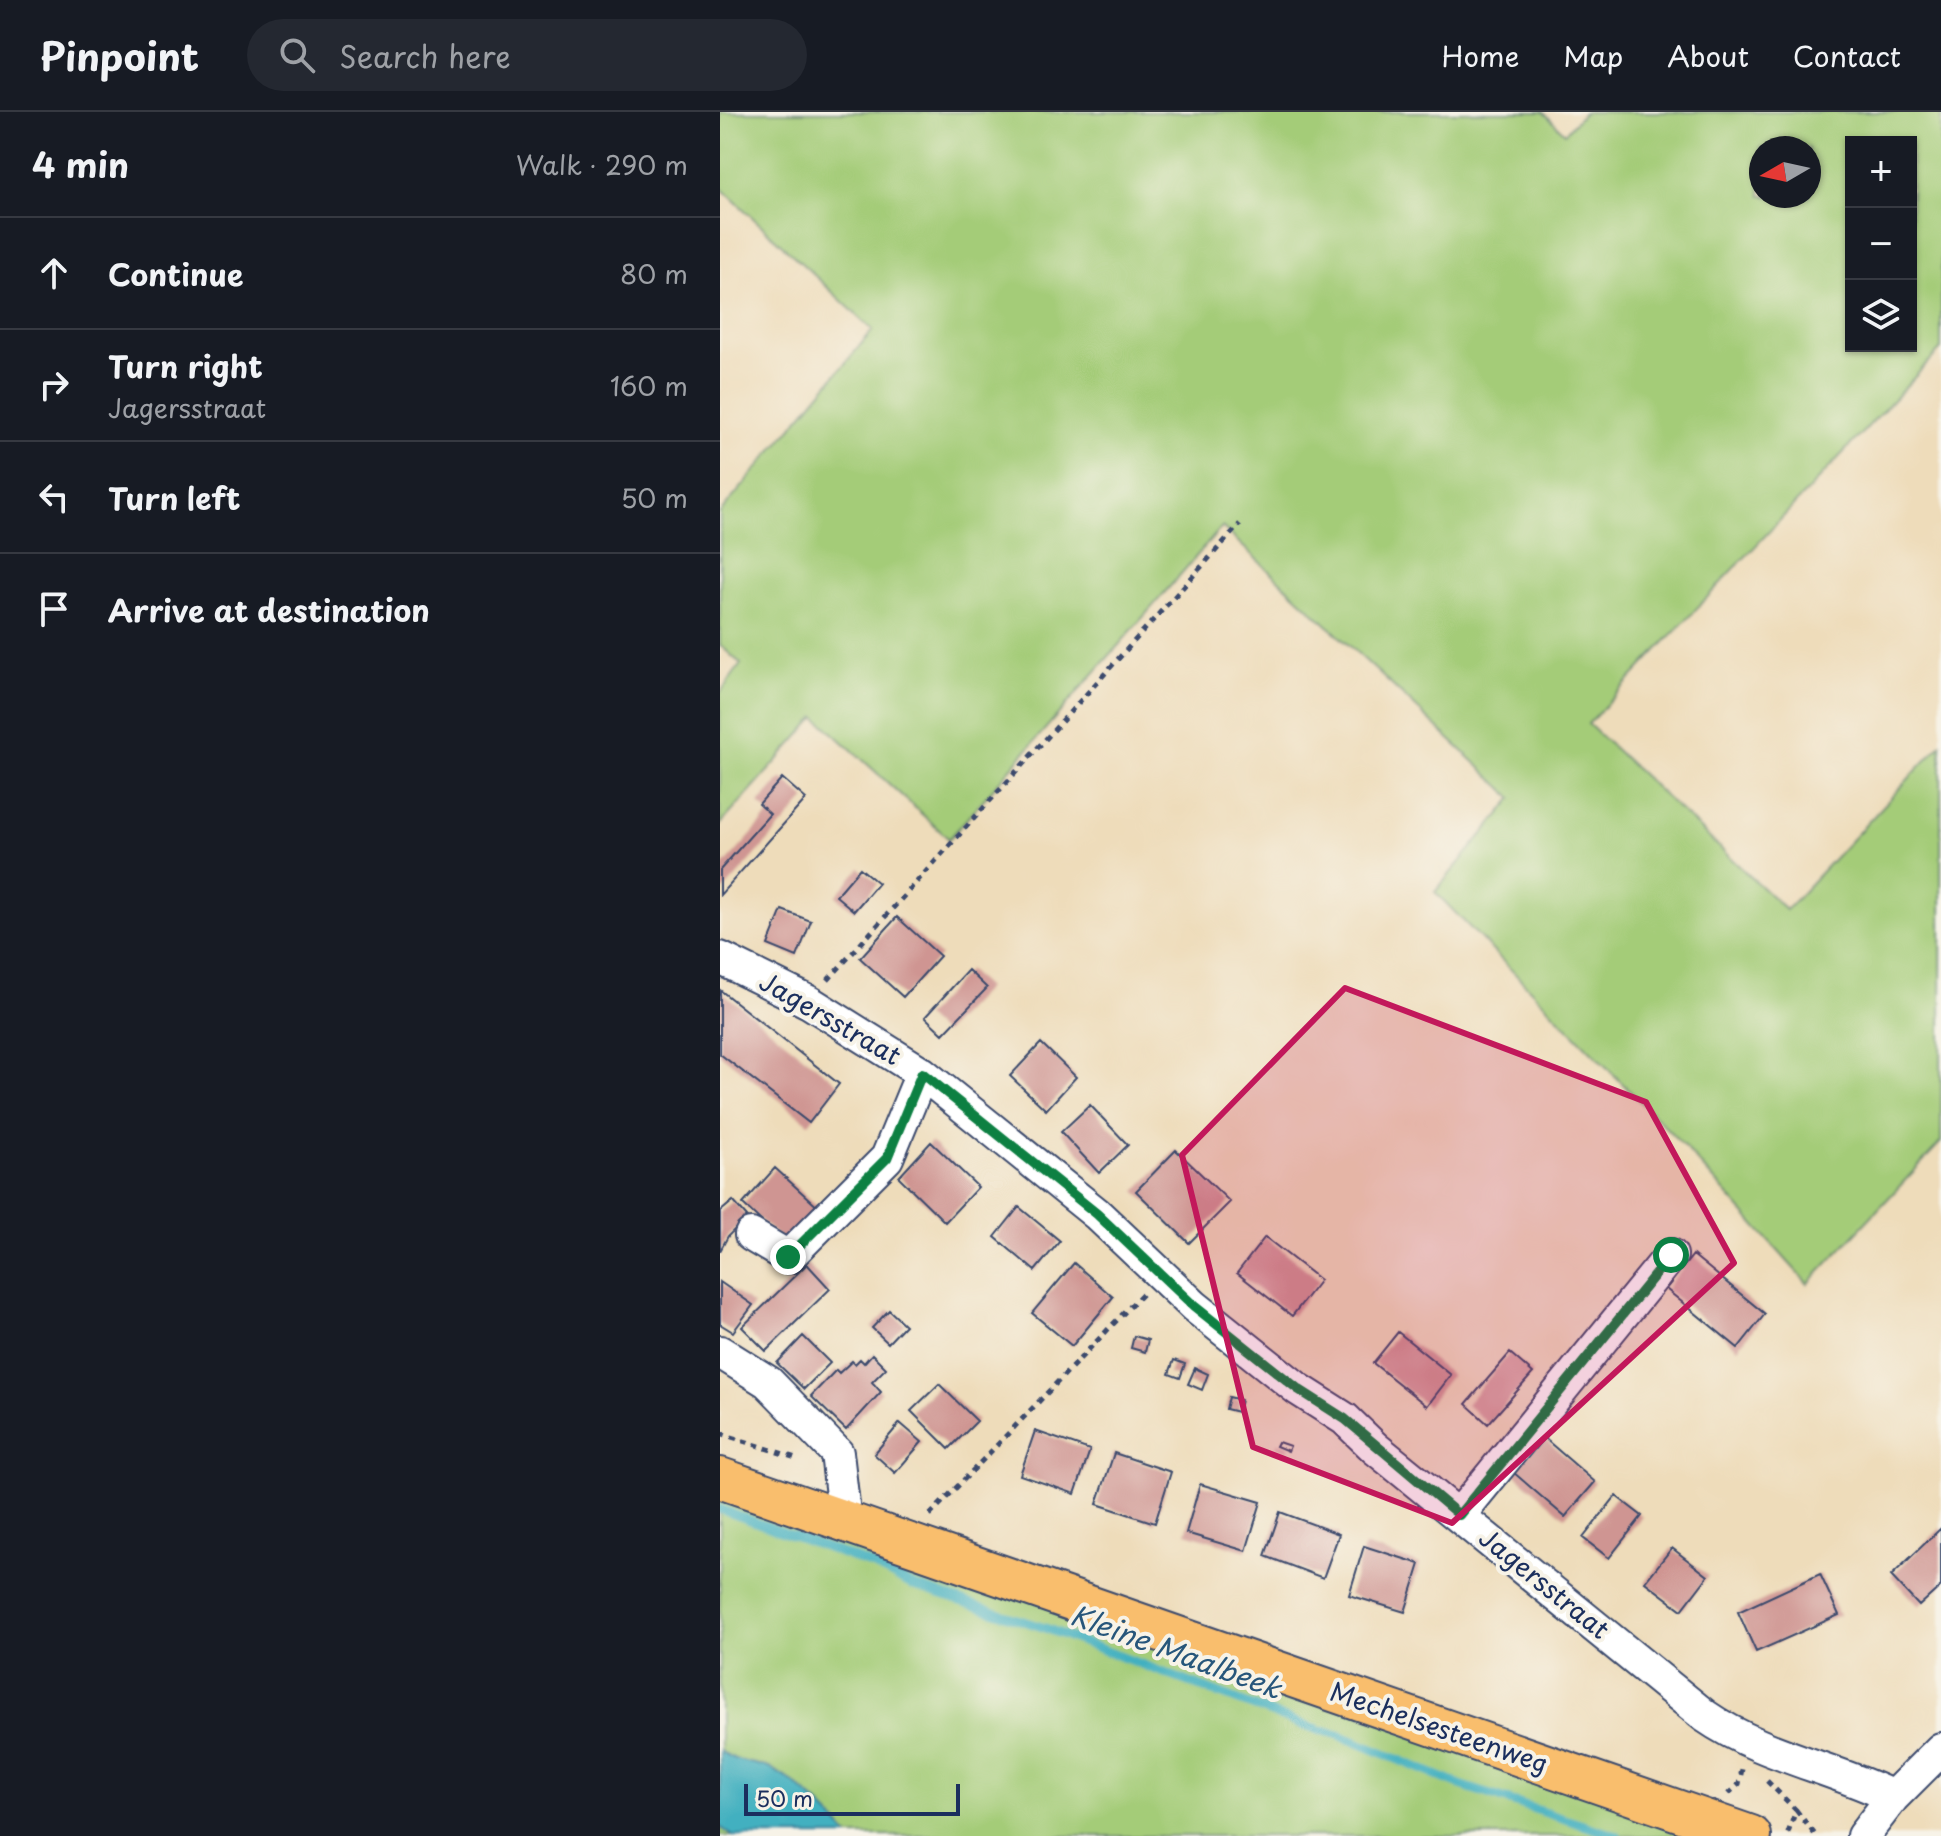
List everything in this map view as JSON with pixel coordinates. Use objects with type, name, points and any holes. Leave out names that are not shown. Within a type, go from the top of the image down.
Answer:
[{"type":"main road","name":"Mechelsesteenweg","points":[[720,1478],[1751,1836]]},
{"type":"street","name":"Jagersstraat","points":[[720,958],[809,1002],[922,1073],[1097,1214],[1159,1276],[1298,1389],[1345,1419],[1735,1737],[1853,1778],[1893,1797]]},
{"type":"street","points":[[751,1235],[788,1257],[887,1158],[922,1073]]},
{"type":"street","points":[[1459,1515],[1671,1255]]},
{"type":"street","points":[[720,1352],[768,1382],[837,1453],[845,1521]]},
{"type":"street","points":[[1863,1836],[1893,1797],[1941,1749]]},
{"type":"path","points":[[809,1002],[1240,524]]},
{"type":"path","points":[[922,1523],[1159,1276]]},
{"type":"path","points":[[720,1433],[841,1473]]},
{"type":"path","points":[[1796,1810],[1816,1836]]},
{"type":"highlighted area","points":[[1345,988],[1646,1102],[1734,1263],[1452,1523],[1253,1447],[1182,1155]]},
{"type":"green space","points":[[720,112],[1543,112],[1565,133],[1584,112],[1941,112],[1941,349],[1588,724],[1786,910],[1941,744],[1941,1142],[1808,1284],[1678,1140],[1435,892],[1513,798],[1222,527],[949,839],[816,717],[720,825],[720,693],[741,664],[720,645],[720,513],[873,330],[720,187]]},
{"type":"green space","points":[[720,1490],[1708,1836],[720,1836]]},
{"type":"water","points":[[720,1750],[786,1778],[822,1807],[847,1836],[733,1836],[720,1827]]},
{"type":"building","points":[[782,778],[806,799],[720,895],[720,870],[770,814],[759,804]]},
{"type":"building","points":[[860,868],[878,883],[854,911],[836,896]]},
{"type":"building","points":[[782,910],[811,921],[797,957],[768,945]]},
{"type":"building","points":[[897,917],[940,956],[903,997],[860,958]]},
{"type":"building","points":[[968,970],[987,988],[943,1034],[925,1017]]},
{"type":"building","points":[[720,990],[839,1084],[809,1123],[720,1054]]},
{"type":"building","points":[[1041,1043],[1076,1077],[1046,1110],[1010,1076]]},
{"type":"building","points":[[1090,1105],[1128,1145],[1099,1173],[1061,1132]]},
{"type":"building","points":[[931,1142],[978,1187],[945,1222],[899,1177]]},
{"type":"building","points":[[1176,1150],[1230,1202],[1189,1243],[1136,1191]]},
{"type":"building","points":[[775,1168],[821,1210],[788,1246],[743,1204]]},
{"type":"building","points":[[733,1201],[747,1217],[728,1236],[720,1251],[720,1212]]},
{"type":"building","points":[[1019,1207],[1060,1241],[1035,1271],[995,1237]]},
{"type":"building","points":[[1265,1237],[1320,1280],[1292,1316],[1237,1273]]},
{"type":"building","points":[[1693,1255],[1765,1314],[1738,1348],[1666,1289]]},
{"type":"building","points":[[1074,1263],[1113,1297],[1072,1346],[1032,1313]]},
{"type":"building","points":[[807,1264],[830,1289],[766,1351],[742,1327]]},
{"type":"building","points":[[720,1282],[753,1305],[733,1332],[720,1324]]},
{"type":"building","points":[[889,1310],[905,1325],[888,1343],[872,1328]]},
{"type":"building","points":[[1398,1332],[1451,1375],[1427,1406],[1373,1363]]},
{"type":"building","points":[[803,1336],[830,1363],[804,1389],[777,1363]]},
{"type":"building","points":[[1134,1336],[1148,1340],[1145,1352],[1131,1348]]},
{"type":"building","points":[[1510,1353],[1533,1373],[1488,1424],[1466,1404]]},
{"type":"building","points":[[872,1354],[886,1368],[872,1382],[881,1392],[846,1430],[811,1396],[836,1370],[839,1373],[852,1361],[855,1364],[860,1359],[864,1363]]},
{"type":"building","points":[[1174,1360],[1185,1364],[1180,1378],[1169,1374]]},
{"type":"building","points":[[1195,1368],[1208,1374],[1202,1390],[1188,1384]]},
{"type":"building","points":[[939,1384],[977,1421],[949,1449],[911,1411]]},
{"type":"building","points":[[1229,1397],[1241,1400],[1238,1412],[1226,1409]]},
{"type":"building","points":[[900,1423],[922,1442],[895,1473],[874,1454]]},
{"type":"building","points":[[1035,1431],[1090,1450],[1075,1494],[1020,1475]]},
{"type":"building","points":[[1543,1437],[1595,1482],[1565,1517],[1513,1472]]},
{"type":"building","points":[[1278,1442],[1290,1446],[1288,1451],[1276,1446]]},
{"type":"building","points":[[1114,1453],[1171,1472],[1155,1523],[1097,1504]]},
{"type":"building","points":[[1200,1484],[1261,1502],[1246,1551],[1186,1533]]},
{"type":"building","points":[[1616,1496],[1642,1516],[1609,1558],[1583,1538]]},
{"type":"building","points":[[1280,1512],[1339,1534],[1323,1578],[1265,1556]]},
{"type":"building","points":[[1941,1528],[1941,1586],[1919,1606],[1891,1576]]},
{"type":"building","points":[[1364,1546],[1420,1564],[1405,1612],[1349,1595]]},
{"type":"building","points":[[1672,1548],[1708,1576],[1682,1610],[1645,1582]]},
{"type":"building","points":[[1820,1574],[1839,1615],[1756,1652],[1738,1612]]},
{"type":"waterway","name":"Kleine Maalbeek","points":[[720,1509],[870,1564],[914,1586],[1045,1628],[1305,1726],[1339,1735],[1457,1784],[1617,1836]]},
{"type":"route","points":[[788,1257],[887,1158],[922,1073],[1097,1214],[1194,1306],[1298,1389],[1345,1419],[1375,1448],[1459,1515],[1671,1255]]}]
